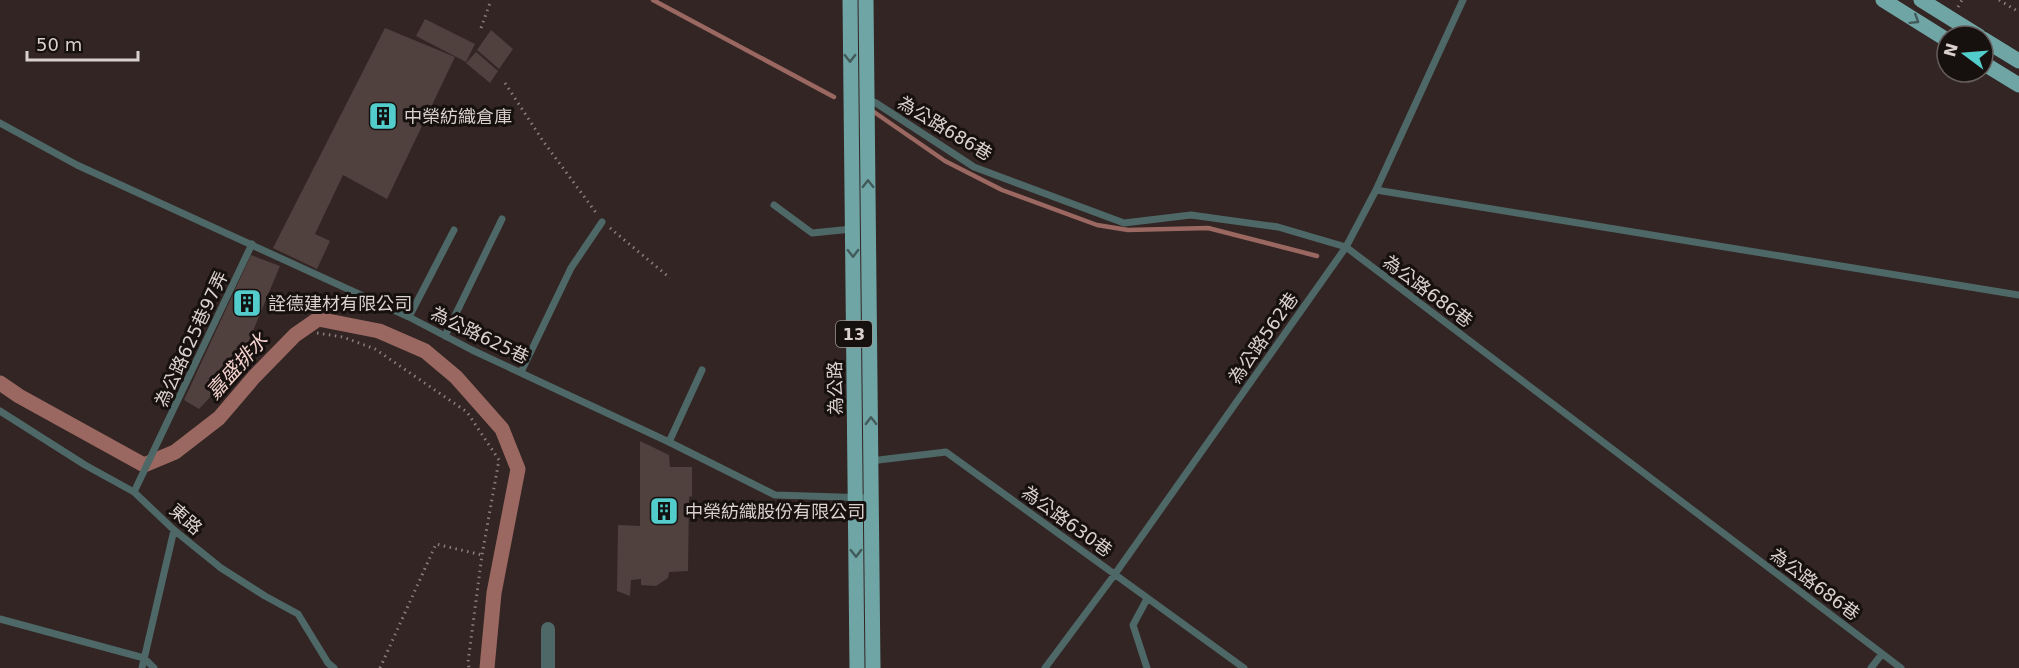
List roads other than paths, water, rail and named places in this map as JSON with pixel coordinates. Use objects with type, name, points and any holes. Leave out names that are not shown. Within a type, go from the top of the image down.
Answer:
[{"type":"main road","name":"為公路","points":[[850,0],[852,229],[863,461]]},
{"type":"main road","name":"為公路","points":[[857,668],[863,498],[866,0]]},
{"type":"main road","points":[[1883,0],[1935,32]]},
{"type":"main road","points":[[1921,0],[1960,24]]},
{"type":"main road","points":[[1995,46],[2019,61]]},
{"type":"main road","points":[[1995,70],[2019,85]]},
{"type":"main road","name":"為公路","points":[[863,498],[873,668]]},
{"type":"street","points":[[548,629],[548,668]]},
{"type":"lane","name":"為公路562巷","points":[[1045,668],[1115,574],[1346,247],[1376,190],[1463,0]]},
{"type":"lane","points":[[850,96],[867,99]]},
{"type":"lane","name":"為公路686巷","points":[[867,99],[974,167],[1124,223],[1191,215],[1278,228],[1346,247],[1901,668]]},
{"type":"lane","name":"為公路625巷","points":[[0,123],[77,165],[409,317],[775,495],[863,498]]},
{"type":"lane","points":[[1376,190],[2019,296]]},
{"type":"lane","points":[[774,205],[812,233],[852,229]]},
{"type":"lane","points":[[445,336],[502,219]]},
{"type":"lane","points":[[521,372],[571,268],[602,222]]},
{"type":"lane","points":[[409,317],[454,230]]},
{"type":"lane","name":"為公路625巷97弄","points":[[134,492],[252,244]]},
{"type":"lane","points":[[669,442],[702,370]]},
{"type":"lane","name":"東路","points":[[0,411],[85,465],[134,492],[174,530],[221,568],[298,614],[328,663],[334,668]]},
{"type":"lane","name":"為公路630巷","points":[[863,461],[946,452],[1244,668]]},
{"type":"lane","points":[[142,668],[174,530]]},
{"type":"lane","points":[[1147,599],[1133,625],[1147,668]]},
{"type":"lane","points":[[0,619],[144,658],[154,668]]},
{"type":"lane","points":[[1871,668],[1882,654]]},
{"type":"waterway","points":[[653,0],[834,97]]},
{"type":"waterway","points":[[874,112],[945,161],[1002,190],[1097,225],[1128,230],[1208,228],[1317,256]]},
{"type":"waterway","name":"嘉盛排水","points":[[0,383],[19,396],[144,465],[175,452],[219,418],[254,377],[295,335],[318,319],[379,331],[425,351],[456,377],[502,429],[518,469],[494,593],[487,668]]},
{"type":"place","name":"中榮紡織倉庫","points":[[383,116]]},
{"type":"place","name":"詮德建材有限公司","points":[[247,303]]},
{"type":"place","name":"中榮紡織股份有限公司","points":[[664,511]]}]
